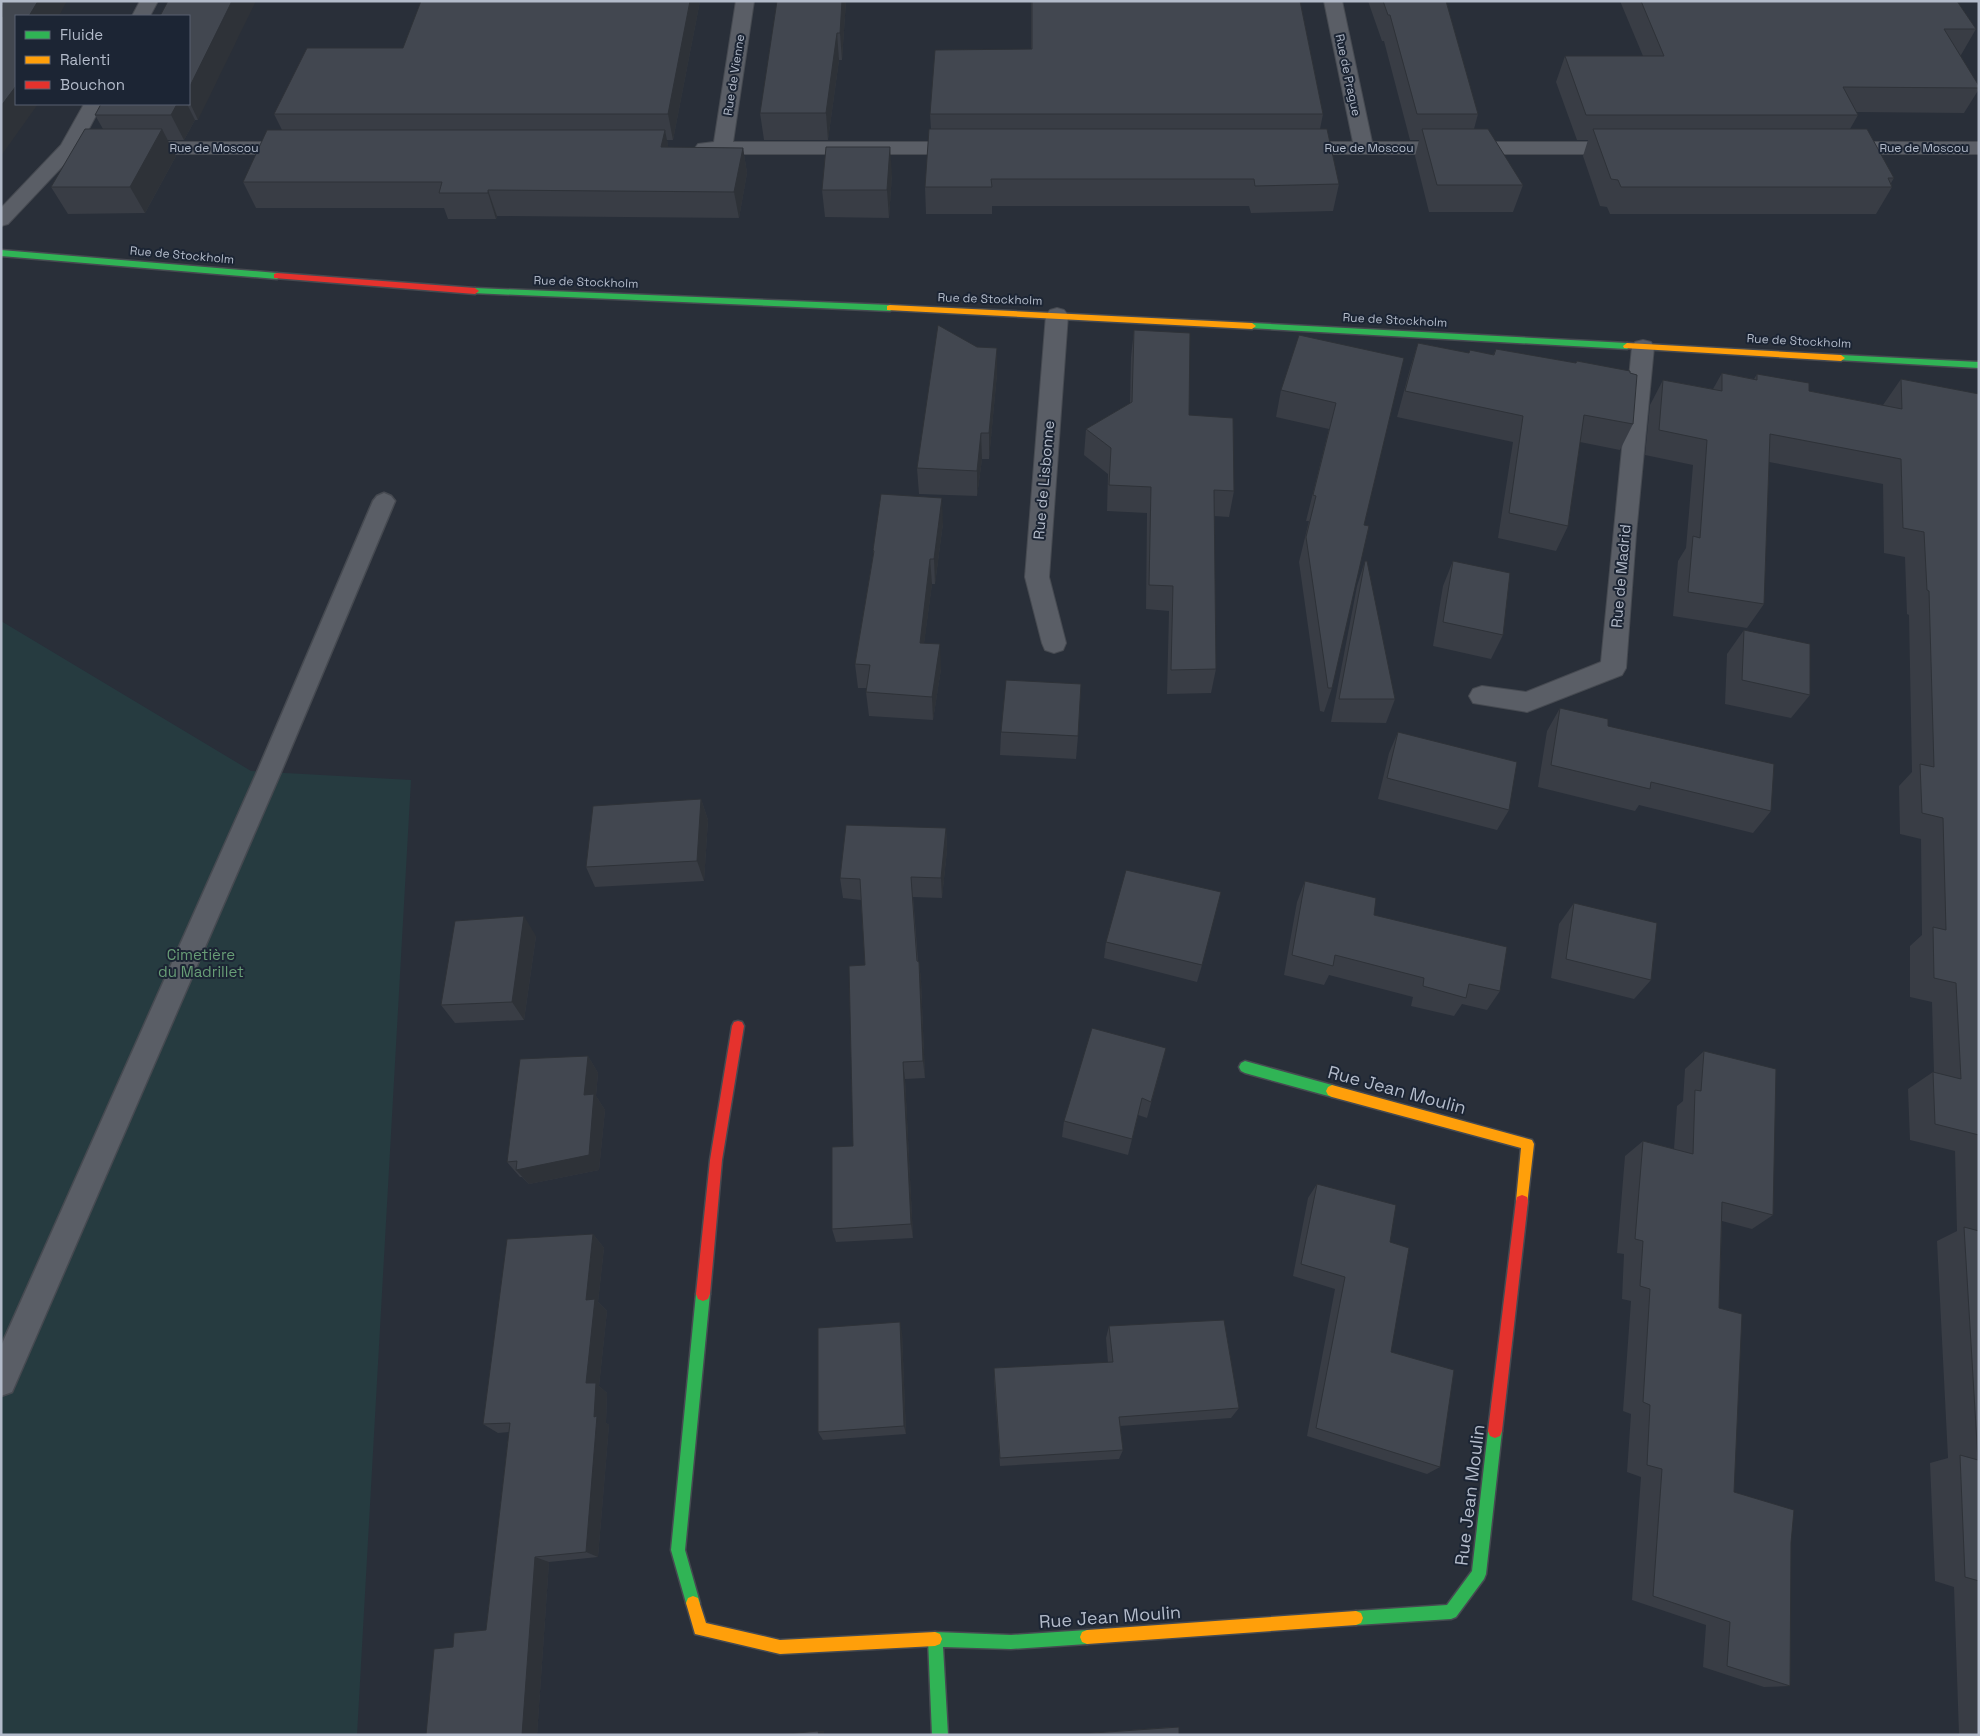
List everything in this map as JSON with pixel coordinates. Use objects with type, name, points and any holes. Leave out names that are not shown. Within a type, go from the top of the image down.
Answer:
[{"type":"street","points":[[142,15],[149,1]]},
{"type":"street","name":"Rue de Vienne","points":[[723,148],[745,1]]},
{"type":"street","name":"Rue de Prague","points":[[1333,1],[1364,148]]},
{"type":"street","points":[[1,220],[69,148],[92,105]]},
{"type":"street","name":"Rue de Moscou","points":[[69,148],[314,148]]},
{"type":"street","points":[[683,148],[979,148]]},
{"type":"street","name":"Rue de Moscou","points":[[1275,148],[1642,148]]},
{"type":"street","name":"Rue de Moscou","points":[[1820,148],[1979,148]]},
{"type":"street","name":"Rue de Stockholm","points":[[1,253],[442,290],[1057,315],[1979,365]]},
{"type":"street","name":"Rue de Lisbonne","points":[[1054,643],[1036,576],[1057,315]]},
{"type":"street","name":"Rue de Madrid","points":[[1482,696],[1527,702],[1613,668],[1624,534],[1643,347]]},
{"type":"street","points":[[738,1026],[716,1160],[678,1550],[700,1629],[780,1647],[935,1639],[940,1735]]},
{"type":"street","name":"Rue Jean Moulin","points":[[935,1639],[1012,1642],[1450,1612],[1479,1574],[1528,1144],[1245,1067]]},
{"type":"lane","points":[[3,1372],[269,772],[384,501]]},
{"type":"green space","name":"Cimetière du Madrillet","points":[[1,621],[251,771],[411,780],[357,1735],[1,1735]]},
{"type":"building","points":[[1,1],[38,1],[30,15],[15,15],[15,87],[1,106],[2,5]]},
{"type":"building","points":[[168,1],[232,1],[190,86],[190,15],[161,15]]},
{"type":"building","points":[[421,1],[690,1],[668,114],[274,114],[307,48],[403,48]]},
{"type":"building","points":[[777,1],[842,1],[840,33],[837,33],[826,113],[760,113]]},
{"type":"building","points":[[1032,1],[1300,1],[1323,114],[930,114],[935,50],[1032,49]]},
{"type":"building","points":[[1383,1],[1446,1],[1478,114],[1417,114],[1390,15],[1388,15]]},
{"type":"building","points":[[1641,1],[1957,1],[1976,29],[1944,29],[1979,88],[1843,87],[1858,115],[1586,115],[1565,56],[1664,56]]},
{"type":"building","points":[[100,105],[176,105],[171,115],[95,115]]},
{"type":"building","points":[[85,129],[162,129],[130,187],[51,187]]},
{"type":"building","points":[[929,129],[1327,129],[1339,184],[1255,186],[1254,179],[991,179],[992,187],[925,187]]},
{"type":"building","points":[[1422,129],[1488,129],[1523,185],[1437,185]]},
{"type":"building","points":[[1593,129],[1867,129],[1894,178],[1888,178],[1892,187],[1621,187],[1618,180],[1611,179]]},
{"type":"building","points":[[267,130],[665,130],[661,147],[743,148],[734,192],[488,190],[488,193],[439,193],[442,182],[243,182]]},
{"type":"building","points":[[826,147],[890,147],[887,190],[822,190]]},
{"type":"building","points":[[938,325],[977,347],[997,348],[989,433],[981,433],[977,471],[917,468]]},
{"type":"building","points":[[1134,330],[1190,333],[1189,415],[1233,418],[1234,491],[1214,490],[1216,669],[1171,670],[1173,586],[1149,585],[1151,487],[1109,485],[1111,448],[1086,429],[1132,402]]},
{"type":"building","points":[[1299,335],[1404,358],[1364,525],[1369,526],[1332,688],[1328,688],[1306,537],[1316,496],[1313,495],[1336,403],[1281,390]]},
{"type":"building","points":[[1418,343],[1469,353],[1470,350],[1494,355],[1496,349],[1576,363],[1577,361],[1630,371],[1630,373],[1637,375],[1633,424],[1584,415],[1568,526],[1509,513],[1523,416],[1405,391]]},
{"type":"building","points":[[1722,373],[1757,380],[1757,374],[1809,383],[1809,391],[1902,409],[1901,379],[1979,394],[1979,1135],[1935,1124],[1933,1072],[1961,1079],[1956,983],[1934,978],[1933,927],[1946,930],[1943,818],[1922,813],[1920,764],[1934,767],[1929,591],[1927,590],[1924,532],[1903,528],[1901,459],[1770,434],[1764,604],[1688,592],[1693,536],[1700,538],[1707,440],[1659,430],[1663,380],[1722,391]]},
{"type":"building","points":[[881,494],[942,498],[934,559],[930,559],[920,643],[940,644],[932,697],[866,692],[870,665],[855,664],[874,551]]},
{"type":"building","points":[[1365,561],[1367,561],[1395,699],[1339,699]]},
{"type":"building","points":[[1453,561],[1510,573],[1503,635],[1443,622]]},
{"type":"building","points":[[1744,630],[1810,644],[1810,695],[1742,680]]},
{"type":"building","points":[[1006,680],[1081,684],[1078,736],[1001,732]]},
{"type":"building","points":[[1560,708],[1608,719],[1608,726],[1774,764],[1771,811],[1651,782],[1650,789],[1551,765]]},
{"type":"building","points":[[1398,732],[1517,762],[1509,810],[1387,778]]},
{"type":"building","points":[[701,799],[697,861],[586,867],[593,806]]},
{"type":"building","points":[[846,825],[946,828],[941,878],[911,877],[917,961],[919,962],[923,1061],[903,1062],[911,1224],[832,1229],[832,1147],[853,1146],[849,966],[865,965],[860,879],[840,878]]},
{"type":"building","points":[[1126,870],[1221,892],[1202,965],[1106,942]]},
{"type":"building","points":[[1305,881],[1376,898],[1374,915],[1507,947],[1500,991],[1469,984],[1466,998],[1423,986],[1424,978],[1335,955],[1333,966],[1292,955]]},
{"type":"building","points":[[1574,903],[1657,923],[1651,980],[1566,959]]},
{"type":"building","points":[[524,916],[512,1002],[441,1005],[455,921]]},
{"type":"building","points":[[1092,1028],[1166,1048],[1151,1102],[1142,1098],[1132,1139],[1064,1121]]},
{"type":"building","points":[[1704,1051],[1776,1069],[1773,1215],[1722,1202],[1719,1308],[1742,1314],[1734,1492],[1794,1510],[1791,1543],[1790,1686],[1727,1666],[1730,1622],[1653,1596],[1662,1469],[1647,1465],[1650,1405],[1643,1402],[1650,1289],[1640,1286],[1643,1241],[1635,1239],[1643,1141],[1693,1154],[1695,1090],[1701,1091]]},
{"type":"building","points":[[588,1056],[584,1095],[594,1094],[589,1155],[516,1170],[517,1161],[507,1162],[520,1059]]},
{"type":"building","points":[[1317,1184],[1396,1205],[1390,1242],[1409,1248],[1391,1352],[1454,1370],[1440,1467],[1316,1428],[1345,1277],[1301,1264]]},
{"type":"building","points":[[1964,1227],[1979,1231],[1979,1581],[1965,1577],[1960,1455],[1978,1460]]},
{"type":"building","points":[[593,1234],[586,1300],[595,1299],[586,1383],[596,1383],[594,1417],[597,1416],[586,1552],[535,1557],[522,1735],[426,1735],[434,1649],[453,1647],[454,1633],[486,1630],[510,1423],[483,1424],[507,1239]]},
{"type":"building","points":[[1224,1320],[1239,1408],[1119,1417],[1123,1450],[1000,1458],[994,1368],[1113,1362],[1109,1326]]},
{"type":"building","points":[[900,1322],[904,1426],[818,1432],[818,1328]]},
{"type":"building","points":[[1179,1727],[1179,1735],[1079,1734]]},
{"type":"building","points":[[818,1731],[819,1735],[777,1735]]},
{"type":"traffic: fast","points":[[1,253],[277,276]]},
{"type":"traffic: fast","points":[[475,291],[890,308]]},
{"type":"traffic: fast","points":[[1252,326],[1627,346]]},
{"type":"traffic: fast","points":[[1841,358],[1979,365]]},
{"type":"traffic: fast","points":[[1245,1067],[1332,1091]]},
{"type":"traffic: fast","points":[[693,1603],[678,1550],[703,1294]]},
{"type":"traffic: fast","points":[[1356,1618],[1451,1612],[1479,1574],[1495,1431]]},
{"type":"traffic: fast","points":[[940,1735],[935,1639],[1011,1642],[1087,1637]]},
{"type":"traffic: slow","points":[[890,308],[1252,326]]},
{"type":"traffic: slow","points":[[1627,346],[1841,358]]},
{"type":"traffic: slow","points":[[1332,1091],[1528,1144],[1522,1201]]},
{"type":"traffic: slow","points":[[693,1603],[700,1629],[780,1647],[935,1639]]},
{"type":"traffic: slow","points":[[1087,1637],[1356,1618]]},
{"type":"traffic: jam","points":[[277,276],[475,291]]},
{"type":"traffic: jam","points":[[703,1294],[716,1160],[738,1026]]},
{"type":"traffic: jam","points":[[1495,1431],[1522,1201]]}]
